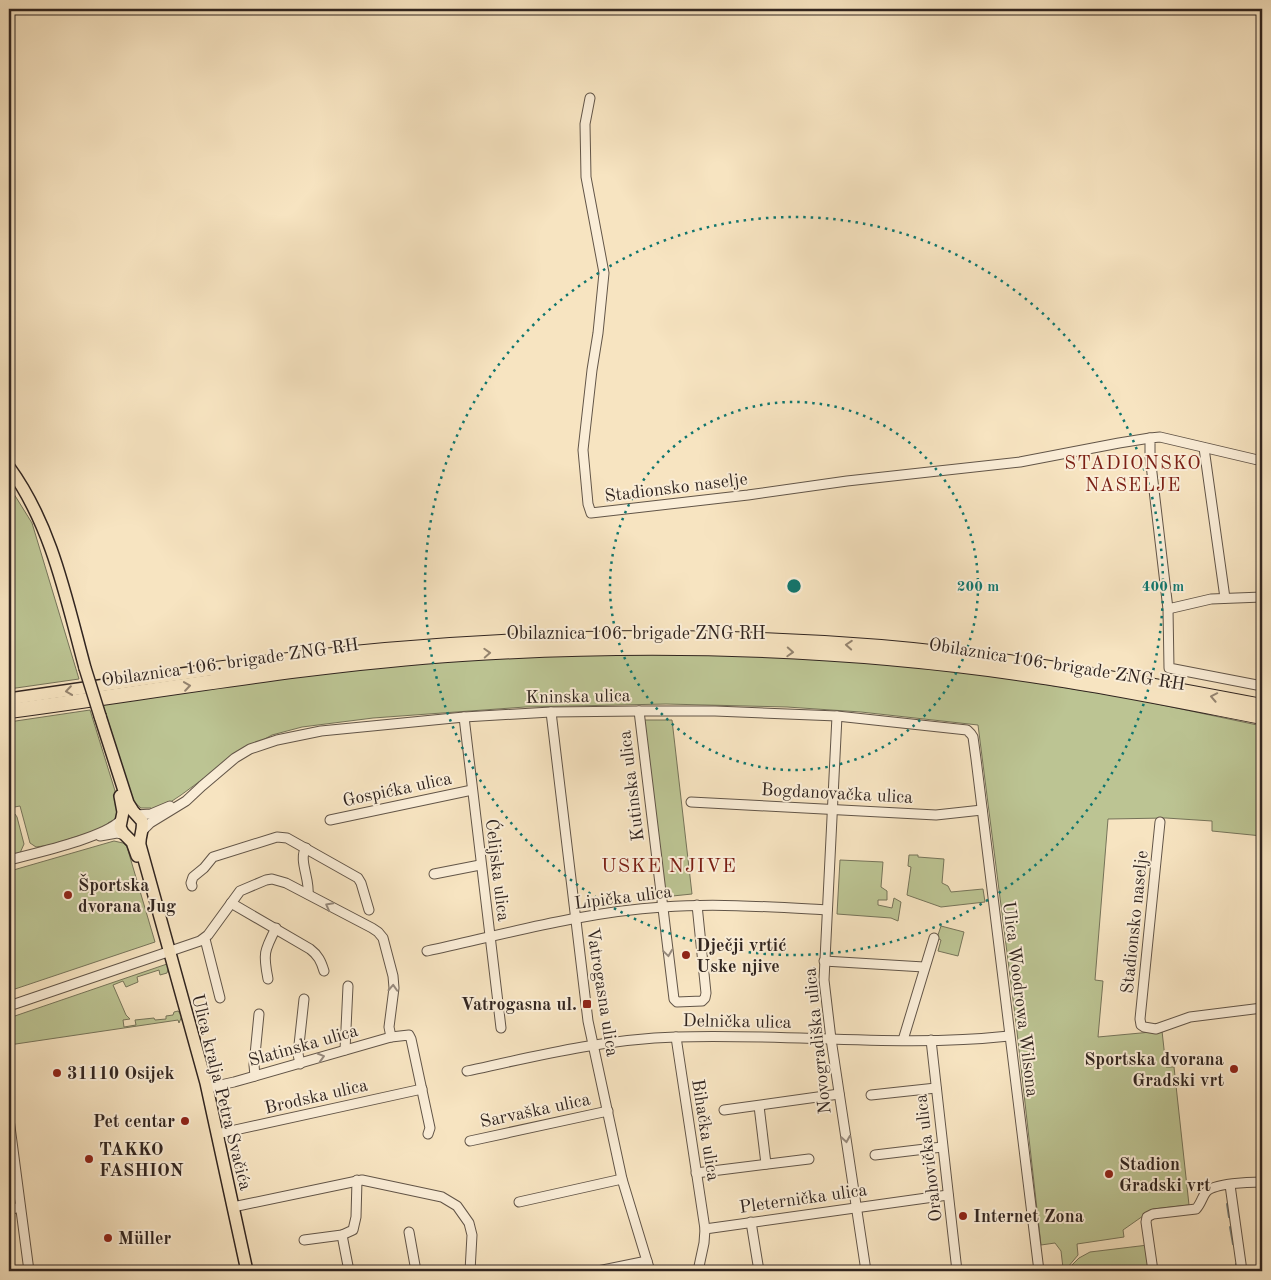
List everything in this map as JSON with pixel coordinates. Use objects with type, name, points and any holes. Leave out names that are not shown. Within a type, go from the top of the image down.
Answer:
[{"type":"highway","name":"Obilaznica 106. brigade ZNG RH","points":[[216,669],[484,642],[636,638],[728,639],[882,648],[1011,661],[1123,679],[1262,706]]},
{"type":"highway","name":"Obilaznica 106. brigade ZNG RH","points":[[9,711],[226,680],[401,659],[585,649],[687,648],[816,654],[934,663],[1070,681],[1262,717]]},
{"type":"main road","points":[[9,467],[30,500],[46,533],[117,773],[128,803],[142,821],[141,832],[135,836],[126,835],[120,827],[123,809],[117,773]]},
{"type":"main road","name":"Obilaznica 106. brigade ZNG RH","points":[[9,700],[216,669]]},
{"type":"main road","points":[[121,820],[128,814],[136,814]]},
{"type":"main road","name":"Ulica kralja Petra Svačića","points":[[141,832],[140,846],[207,1088],[247,1271]]},
{"type":"main road","name":"Ulica kralja Petra Svačića","points":[[126,835],[132,842],[160,921]]},
{"type":"street","name":"Stadionsko naselje","points":[[590,98],[585,124],[586,177],[604,272],[583,450],[588,504],[591,513],[748,495],[881,476],[919,474],[998,465],[1160,437],[1262,461]]},
{"type":"street","points":[[1150,438],[1150,456],[1168,608],[1169,668],[1262,686]]},
{"type":"street","points":[[1204,448],[1225,598]]},
{"type":"street","points":[[1168,608],[1210,599],[1262,597]]},
{"type":"street","name":"Kutinska ulica","points":[[639,711],[674,1000],[682,1003],[702,1000],[705,998],[706,993],[697,905]]},
{"type":"street","name":"Kninska ulica","points":[[141,832],[150,823],[186,801],[234,758],[250,749],[277,740],[330,730],[464,717],[550,712],[725,711],[837,716],[963,729],[970,732]]},
{"type":"street","name":"Vatrogasna ulica","points":[[550,712],[585,1002],[622,1179],[650,1271]]},
{"type":"street","name":"Novogradiška ulica","points":[[837,716],[824,988],[866,1271]]},
{"type":"street","name":"Ćelijska ulica","points":[[464,717],[480,865],[501,1028]]},
{"type":"street","name":"Ulica Woodrowa Wilsona","points":[[970,732],[973,737],[1039,1271]]},
{"type":"street","name":"Kninska ulica","points":[[136,814],[146,815],[162,810],[202,786]]},
{"type":"street","name":"Gospićka ulica","points":[[330,820],[472,790]]},
{"type":"street","name":"Bogdanovačka ulica","points":[[691,802],[936,815],[982,810]]},
{"type":"street","points":[[85,839],[114,826],[121,820]]},
{"type":"street","name":"Stadionsko naselje","points":[[1160,822],[1140,1019],[1141,1025],[1144,1028],[1156,1029],[1190,1017],[1262,1008]]},
{"type":"street","points":[[9,860],[85,839],[117,834],[126,835]]},
{"type":"street","points":[[192,886],[193,877],[218,854],[277,837],[286,838],[358,878],[369,910]]},
{"type":"street","points":[[306,848],[302,857],[308,881],[308,894]]},
{"type":"street","points":[[434,874],[480,865]]},
{"type":"street","points":[[9,1006],[205,939],[240,892],[256,883],[272,879],[286,883],[372,928],[383,938],[394,982],[389,1027],[391,1037]]},
{"type":"street","points":[[231,904],[276,928],[317,954],[324,971]]},
{"type":"street","name":"Lipička ulica","points":[[427,951],[574,918],[662,907],[697,905],[827,910]]},
{"type":"street","points":[[268,979],[264,955],[276,928]]},
{"type":"street","points":[[903,1040],[934,938]]},
{"type":"street","points":[[205,939],[220,998]]},
{"type":"street","points":[[824,961],[924,967]]},
{"type":"street","points":[[345,1050],[348,986]]},
{"type":"street","points":[[300,1064],[298,1054],[304,999]]},
{"type":"street","points":[[255,1076],[254,1065],[259,1014]]},
{"type":"street","name":"Slatinska ulica","points":[[207,1088],[300,1064],[391,1037],[409,1035],[422,1089]]},
{"type":"street","name":"Delnička ulica","points":[[467,1071],[593,1045],[676,1037],[976,1040],[1009,1036]]},
{"type":"street","name":"Bihačka ulica","points":[[676,1037],[705,1229]]},
{"type":"street","name":"Orahovička ulica","points":[[931,1040],[957,1271]]},
{"type":"street","points":[[871,1094],[936,1088]]},
{"type":"street","points":[[422,1089],[430,1128],[428,1134]]},
{"type":"street","name":"Brodska ulica","points":[[217,1134],[422,1089]]},
{"type":"street","points":[[724,1110],[839,1094]]},
{"type":"street","points":[[759,1106],[766,1164]]},
{"type":"street","name":"Sarvaška ulica","points":[[470,1141],[608,1111]]},
{"type":"street","points":[[9,1118],[11,1155],[29,1271]]},
{"type":"street","points":[[876,1155],[942,1148]]},
{"type":"street","points":[[696,1172],[809,1159]]},
{"type":"street","points":[[519,1202],[622,1179]]},
{"type":"street","points":[[304,1240],[350,1232],[355,1226],[357,1180]]},
{"type":"street","points":[[233,1207],[357,1180],[371,1181],[442,1198],[457,1206],[465,1216],[471,1229],[470,1271]]},
{"type":"street","points":[[1153,1271],[1146,1222],[1147,1217],[1152,1214],[1196,1209],[1208,1190],[1230,1185],[1262,1182]]},
{"type":"street","points":[[1230,1185],[1242,1271]]},
{"type":"street","name":"Pleternička ulica","points":[[705,1229],[856,1206],[948,1195]]},
{"type":"street","points":[[9,1210],[20,1207]]},
{"type":"street","points":[[751,1222],[759,1271]]},
{"type":"street","points":[[698,1271],[705,1229]]},
{"type":"street","points":[[409,1232],[416,1271]]},
{"type":"street","points":[[342,1234],[348,1271]]},
{"type":"street","points":[[598,1271],[647,1261]]},
{"type":"street","points":[[454,1271],[461,1271]]},
{"type":"green space","points":[[9,486],[32,523],[79,679],[9,689]]},
{"type":"green space","points":[[773,654],[1030,677],[1030,682],[1129,698],[1262,726],[1262,836],[1212,831],[1212,821],[1166,818],[1108,819],[1095,980],[1103,981],[1098,1037],[1162,1031],[1166,1067],[1174,1067],[1189,1205],[1153,1209],[1123,1230],[1124,1237],[1077,1244],[1078,1255],[1068,1267],[1063,1268],[1061,1251],[1055,1243],[1041,1245],[1016,1023],[978,725],[861,712],[787,707],[666,704],[525,707],[373,718],[302,727],[272,735],[237,754],[181,795],[152,811],[151,808],[141,808],[133,801],[103,705],[271,678],[512,655]]},
{"type":"green space","points":[[90,710],[116,794],[118,814],[115,819],[108,823],[107,827],[50,845],[36,847],[30,843],[20,806],[9,808],[9,722]]},
{"type":"green space","points":[[644,720],[672,720],[692,894],[663,897]]},
{"type":"green space","points":[[9,813],[15,814],[17,817],[24,844],[20,853],[9,856]]},
{"type":"green space","points":[[114,841],[123,843],[127,847],[155,942],[9,991],[10,871]]},
{"type":"green space","points":[[909,855],[944,859],[942,883],[948,886],[951,892],[983,889],[985,902],[941,907],[907,895],[911,867],[908,866]]},
{"type":"green space","points":[[840,860],[883,862],[881,887],[887,891],[887,900],[878,900],[878,905],[892,908],[894,898],[901,902],[898,921],[891,918],[837,914]]},
{"type":"green space","points":[[941,926],[964,932],[958,956],[938,951],[941,940],[937,938]]},
{"type":"green space","points":[[167,964],[169,966],[167,973],[160,975],[159,970],[137,977],[138,982],[126,987],[123,981],[113,985],[126,1015],[130,1019],[123,1020],[124,1027],[136,1025],[135,1020],[166,1019],[166,1016],[173,1015],[174,1012],[178,1011],[182,1016],[179,1023],[178,1020],[9,1045],[9,1018]]},
{"type":"green space","points":[[1148,1245],[1151,1271],[1066,1271],[1079,1258],[1090,1252]]},
{"type":"waterway","points":[[1227,1204],[1229,1217]]},
{"type":"waterway","points":[[1230,1227],[1233,1244]]},
{"type":"waterway","points":[[1236,1264],[1236,1271]]},
{"type":"place","name":"Športska dvorana Jug","points":[[68,895]]},
{"type":"place","name":"Dječji vrtić Uske njive","points":[[686,955]]},
{"type":"place","name":"Vatrogasna ul.","points":[[587,1004]]},
{"type":"place","name":"Sportska dvorana Gradski vrt","points":[[1234,1069]]},
{"type":"place","name":"31110 Osijek","points":[[57,1073]]},
{"type":"place","name":"Pet centar","points":[[185,1121]]},
{"type":"place","name":"TAKKO FASHION","points":[[89,1159]]},
{"type":"place","name":"Stadion Gradski vrt","points":[[1109,1174]]},
{"type":"place","name":"Internet Zona","points":[[963,1216]]},
{"type":"place","name":"Müller","points":[[108,1238]]},
{"type":"district","name":"STADIONSKO NASELJE","points":[[1133,473]]},
{"type":"district","name":"USKE NJIVE","points":[[669,865]]}]
